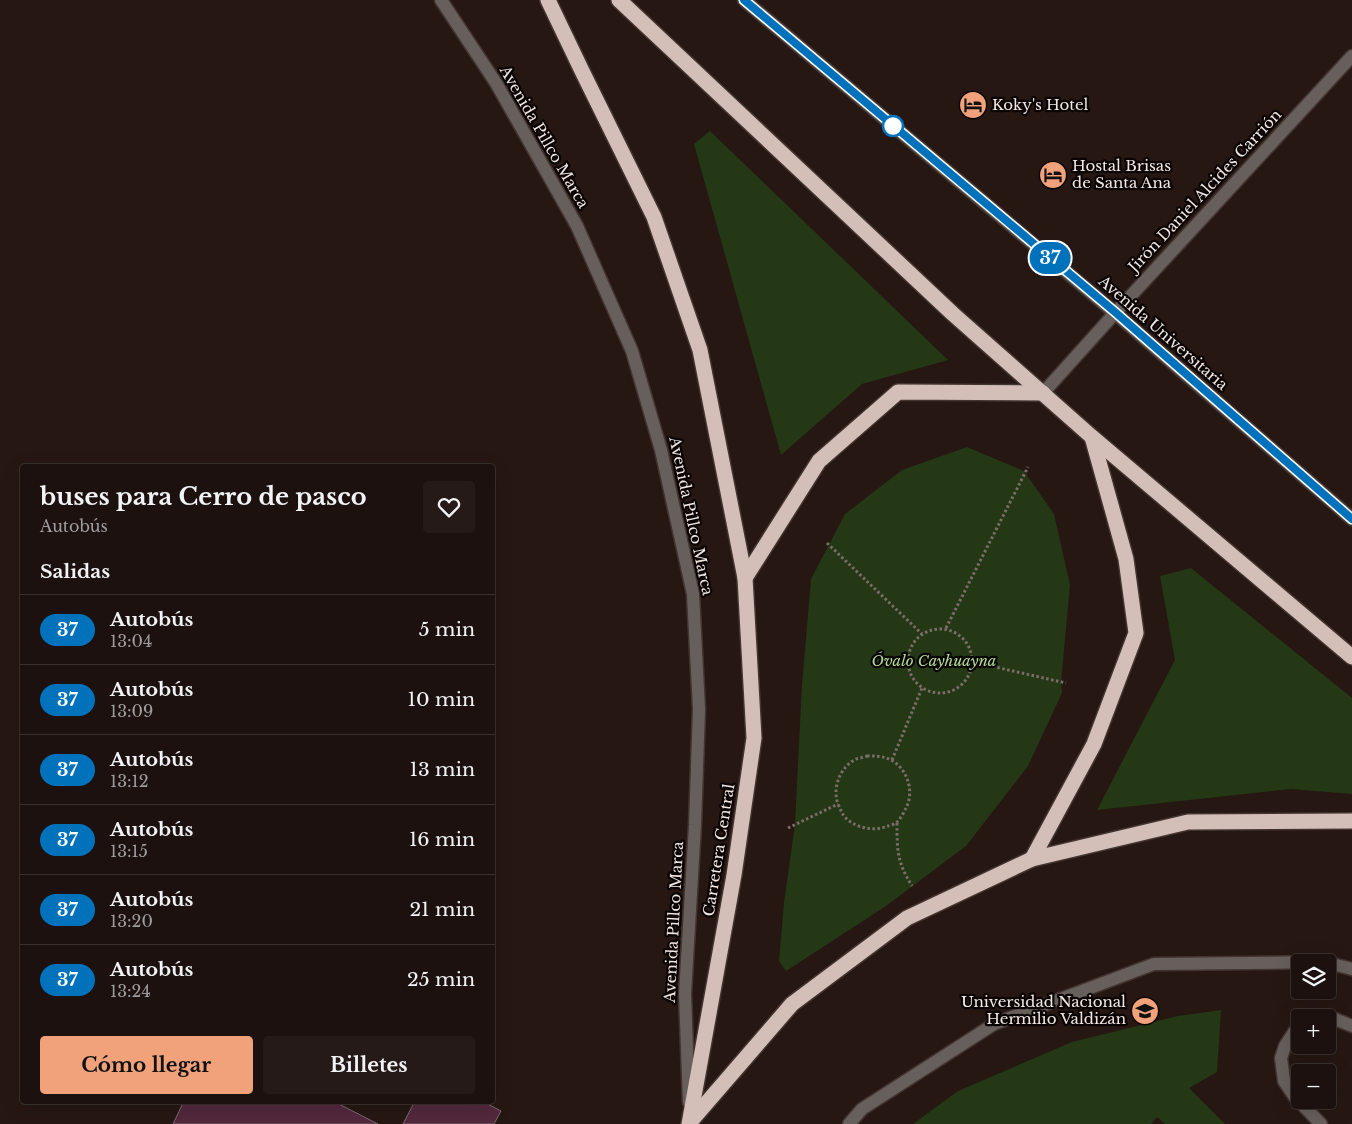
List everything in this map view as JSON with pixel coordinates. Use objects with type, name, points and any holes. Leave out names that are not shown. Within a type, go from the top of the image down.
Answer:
[{"type":"highway","name":"Carretera Central","points":[[548,0],[654,217],[697,341],[745,578],[754,738],[734,876],[689,1123]]},
{"type":"highway","points":[[619,0],[953,314],[1092,437],[1352,657]]},
{"type":"highway","points":[[745,578],[819,461],[898,392],[1043,393]]},
{"type":"highway","points":[[1032,859],[1094,744],[1136,633],[1126,559],[1092,437]]},
{"type":"highway","points":[[689,1123],[792,1004],[906,918],[1032,859],[1188,822],[1352,821]]},
{"type":"street","name":"Avenida Pillco Marca","points":[[441,0],[496,83],[577,226],[632,350],[661,450],[693,594],[699,709],[695,824],[685,994],[689,1123]]},
{"type":"street","name":"Avenida Universitaria","points":[[744,0],[1115,312],[1352,519]]},
{"type":"street","name":"Jirón Daniel Alcides Carrión","points":[[1043,393],[1115,312],[1352,56]]},
{"type":"street","points":[[849,1124],[862,1108],[994,1024],[1154,964],[1291,963]]},
{"type":"street","points":[[1336,965],[1352,969]]},
{"type":"street","points":[[1336,1019],[1352,1026]]},
{"type":"street","points":[[1291,1037],[1281,1058],[1284,1081],[1294,1096],[1321,1124]]},
{"type":"path","points":[[946,628],[1028,467]]},
{"type":"path","points":[[827,543],[922,634]]},
{"type":"path","points":[[935,628],[946,628],[964,638],[970,647],[973,662],[968,678],[960,686],[951,691],[940,693],[922,688],[912,678],[908,658],[916,638],[935,628]]},
{"type":"path","points":[[973,662],[1066,683]]},
{"type":"path","points":[[892,760],[922,688]]},
{"type":"path","points":[[897,823],[882,828],[870,829],[858,826],[840,812],[836,800],[836,788],[839,777],[846,767],[855,760],[867,756],[880,756],[892,760],[902,768],[908,779],[910,792],[908,805],[897,823],[898,857],[916,893]]},
{"type":"path","points":[[788,828],[838,804]]},
{"type":"green space","points":[[710,131],[948,360],[862,384],[781,455],[694,144]]},
{"type":"green space","name":"Óvalo Cayhuayna","points":[[967,447],[1024,471],[1054,514],[1070,585],[1061,683],[1062,693],[1028,766],[966,846],[886,906],[786,971],[779,961],[784,903],[795,824],[802,685],[811,579],[845,514],[902,470]]},
{"type":"green space","points":[[1191,568],[1352,698],[1352,794],[1291,789],[1097,810],[1175,660],[1160,576]]},
{"type":"green space","points":[[1221,1010],[1217,1072],[1189,1088],[1225,1124],[1165,1124],[1157,1117],[1151,1124],[913,1124],[958,1091],[1072,1042],[1178,1016]]},
{"type":"building","points":[[183,1104],[339,1104],[378,1124],[173,1124]]},
{"type":"building","points":[[413,1104],[488,1104],[501,1111],[494,1124],[403,1124]]},
{"type":"bus line","name":"37","points":[[744,0],[1115,312],[1352,519]]},
{"type":"place","name":"Koky's Hotel","points":[[973,105]]},
{"type":"place","name":"Hostal Brisas de Santa Ana","points":[[1053,175]]},
{"type":"place","name":"Universidad Nacional Hermilio Valdizán","points":[[1145,1011]]}]
